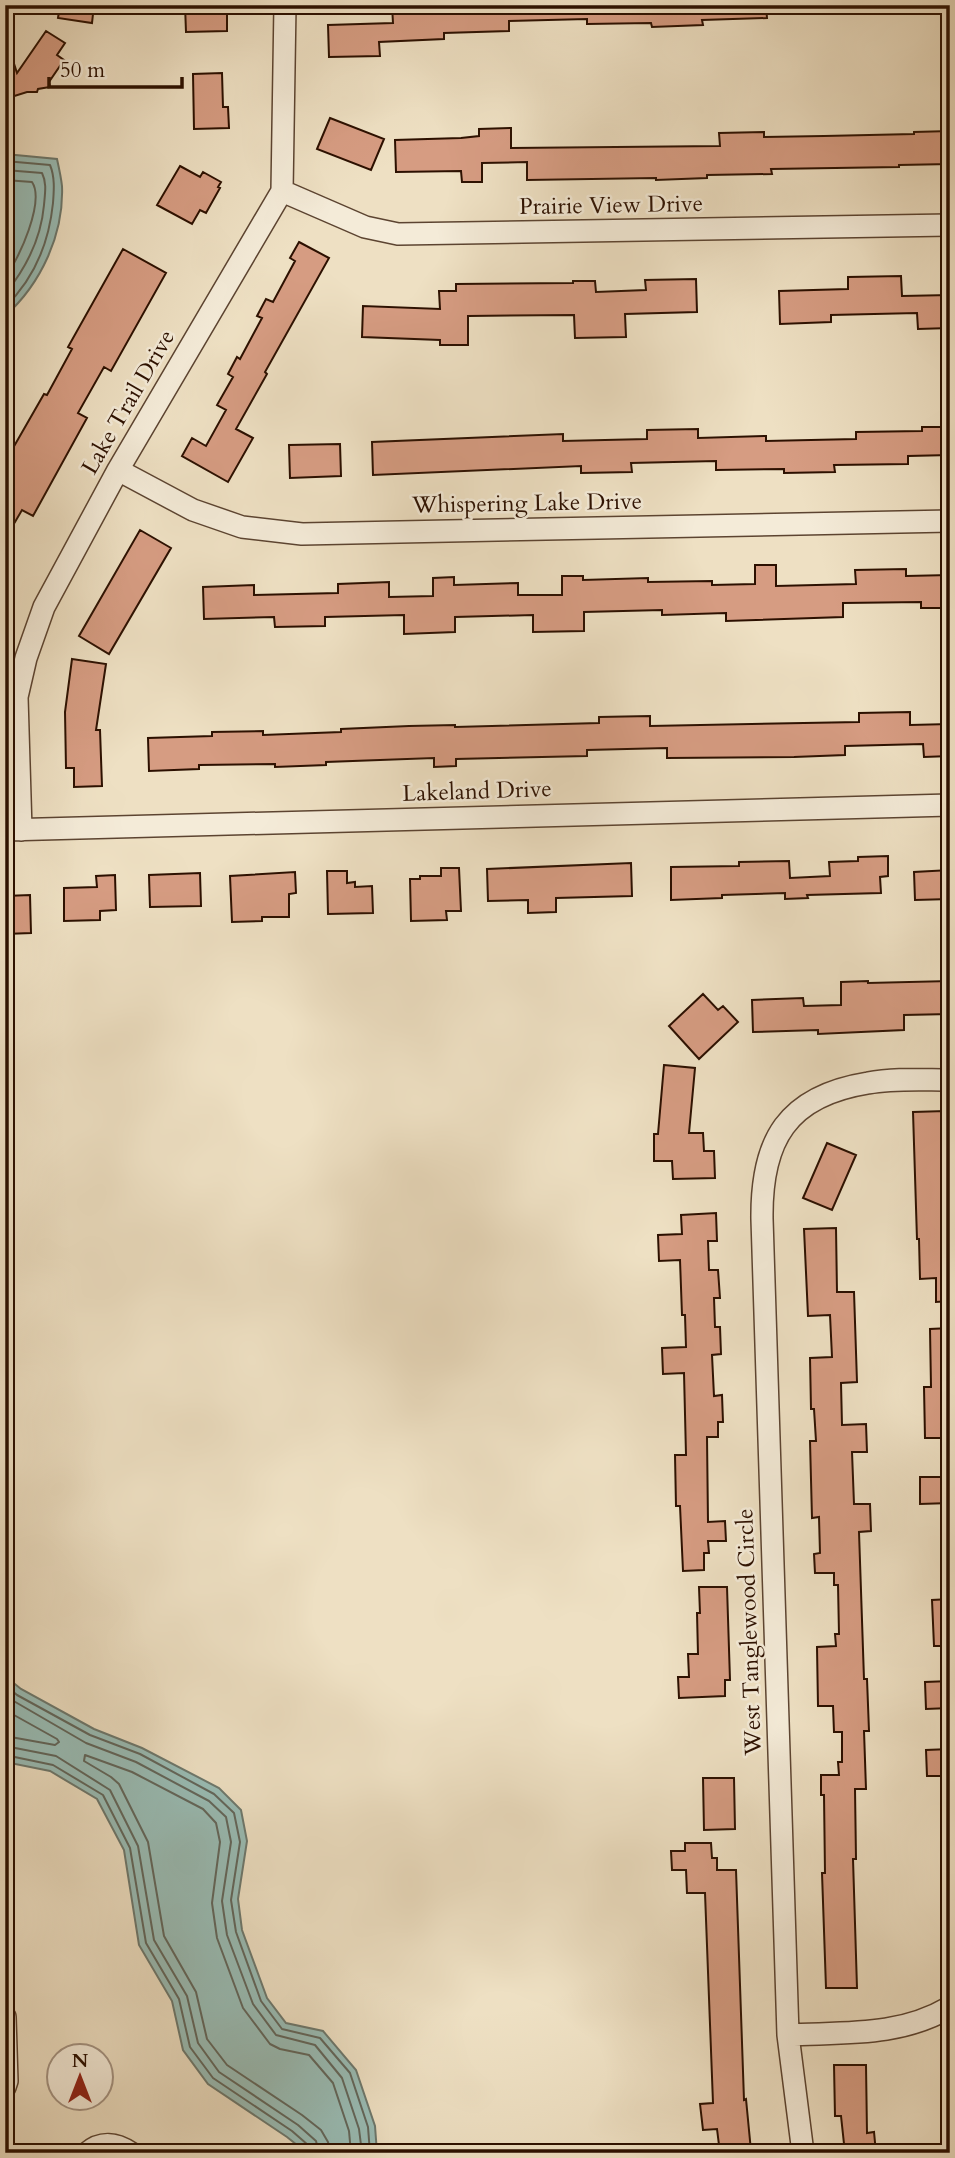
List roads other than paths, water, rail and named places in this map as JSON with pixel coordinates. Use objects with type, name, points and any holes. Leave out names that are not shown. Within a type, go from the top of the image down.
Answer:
[{"type":"street","name":"Lake Trail Drive","points":[[13,830],[17,697],[26,658],[44,607],[118,470],[282,191],[285,5]]},
{"type":"street","name":"Prairie View Drive","points":[[282,191],[365,227],[398,234],[950,225]]},
{"type":"street","name":"Whispering Lake Drive","points":[[118,470],[193,510],[242,527],[302,534],[950,521]]},
{"type":"street","name":"Lakeland Drive","points":[[13,830],[950,805]]},
{"type":"street","name":"West Tanglewood Circle","points":[[803,2153],[788,2035],[761,1204],[767,1165],[776,1138],[790,1115],[809,1102],[870,1082],[950,1080]]},
{"type":"street","points":[[788,2035],[890,2030],[930,2018],[950,2007]]},
{"type":"street","points":[[5,2017],[8,2081],[5,2087]]},
{"type":"street","points":[[86,2153],[99,2145],[110,2144],[121,2146],[131,2153]]},
{"type":"water","points":[[5,154],[57,159],[62,204],[48,257],[29,289],[5,316]]},
{"type":"water","points":[[5,1676],[21,1689],[94,1729],[142,1748],[219,1788],[241,1810],[247,1841],[238,1899],[242,1930],[267,1998],[286,2023],[323,2031],[356,2070],[375,2126],[377,2153],[307,2153],[208,2084],[183,2050],[172,2001],[139,1945],[124,1850],[97,1799],[50,1771],[5,1762]]}]
